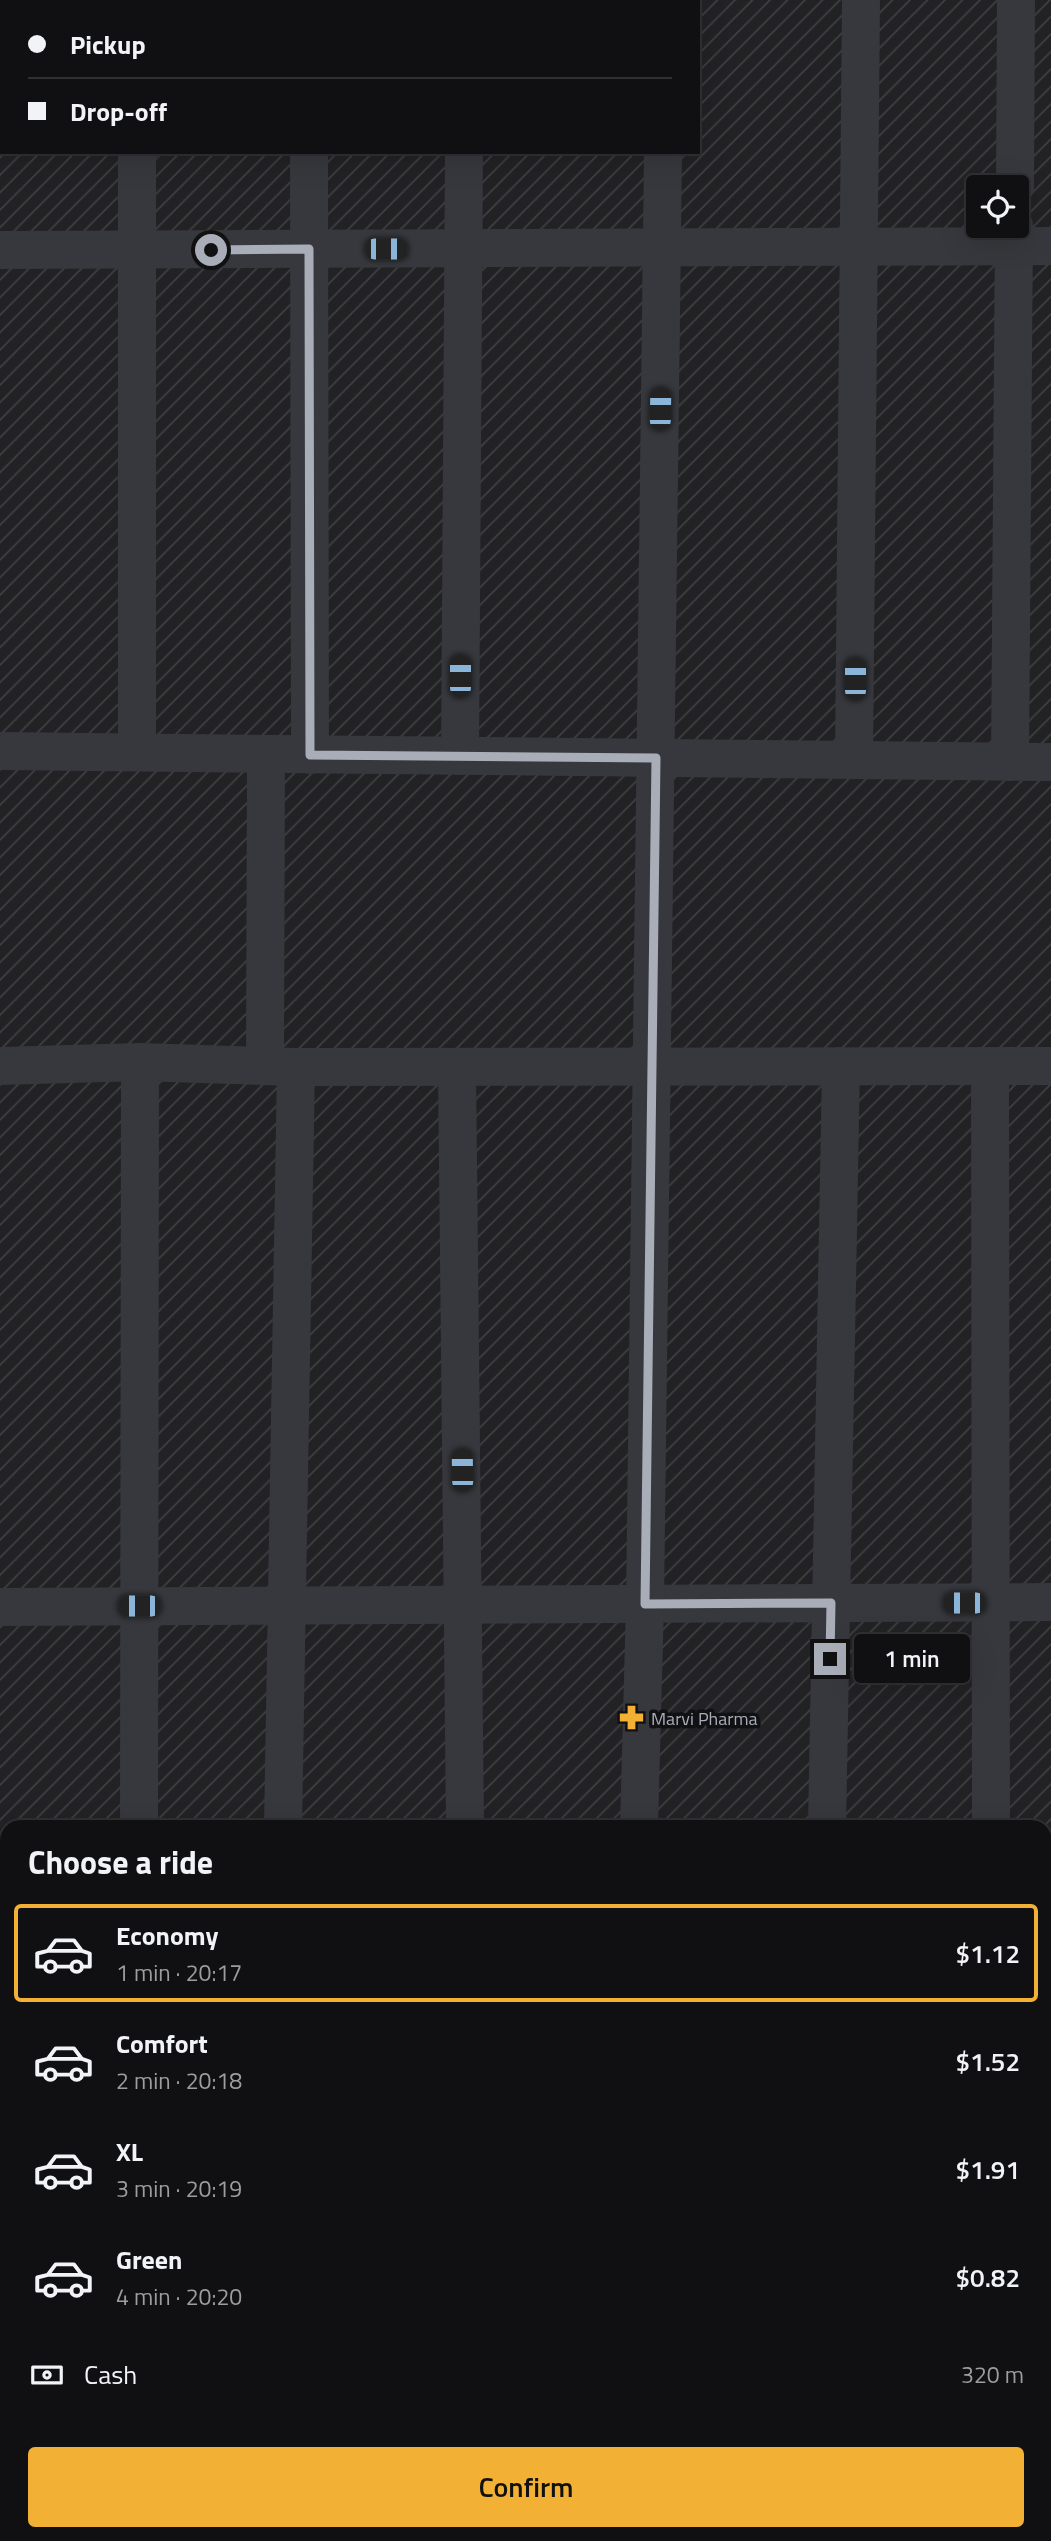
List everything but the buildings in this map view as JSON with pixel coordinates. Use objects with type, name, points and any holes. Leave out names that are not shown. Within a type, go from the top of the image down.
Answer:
[{"type":"street","points":[[854,760],[861,0]]},
{"type":"street","points":[[1015,175],[1016,0]]},
{"type":"street","points":[[137,154],[137,752]]},
{"type":"street","points":[[309,154],[310,755]]},
{"type":"street","points":[[460,756],[464,154]]},
{"type":"street","points":[[639,1820],[645,1604],[663,154]]},
{"type":"street","points":[[0,250],[859,247],[1026,239],[1010,762]]},
{"type":"street","points":[[0,751],[1051,762]]},
{"type":"street","points":[[266,754],[281,1066],[287,1605],[283,1820]]},
{"type":"street","points":[[139,1820],[140,1062]]},
{"type":"street","points":[[0,1066],[140,1062],[457,1067],[1051,1066]]},
{"type":"street","points":[[827,1820],[841,1066]]},
{"type":"street","points":[[990,1066],[991,1820]]},
{"type":"street","points":[[457,1067],[465,1820]]},
{"type":"street","points":[[0,1607],[1051,1602]]},
{"type":"shaded area","points":[[700,0],[1051,0],[1051,1820],[0,1820],[0,154],[700,154]]},
{"type":"place","name":"Marvi Pharma","points":[[631,1718]]},
{"type":"route","points":[[211,250],[309,249],[310,755],[656,758],[645,1604],[831,1603],[830,1659]]}]
